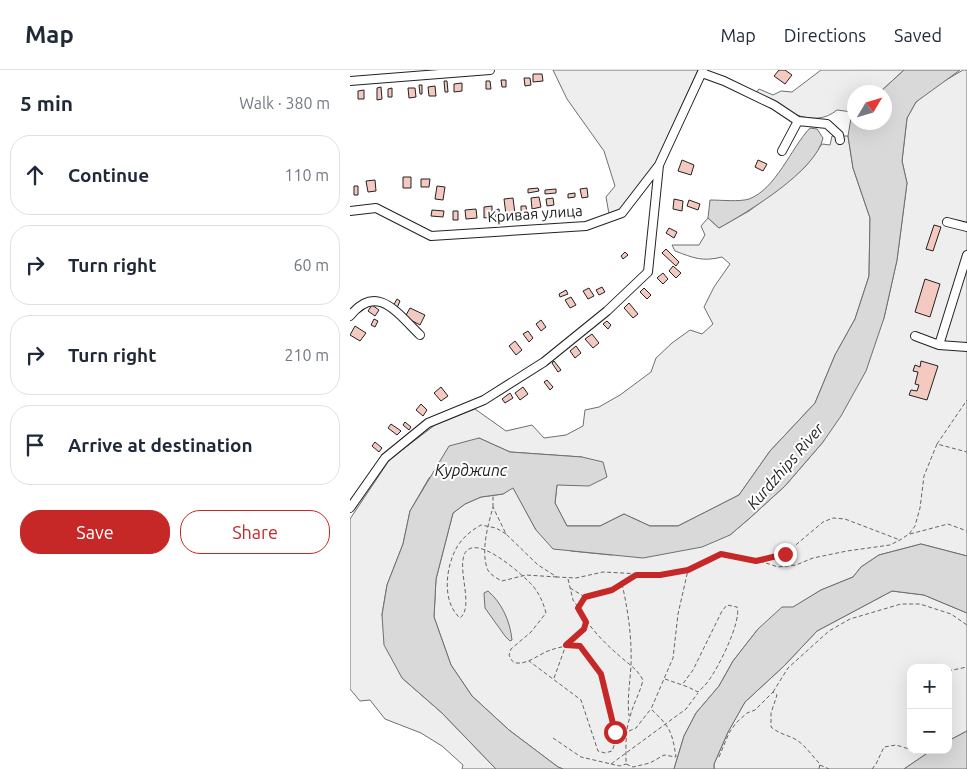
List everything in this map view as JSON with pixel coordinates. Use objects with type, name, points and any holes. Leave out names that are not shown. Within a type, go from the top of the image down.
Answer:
[{"type":"street","points":[[350,80],[490,70]]},
{"type":"street","points":[[703,71],[774,105],[798,121],[827,124],[839,135],[840,140]]},
{"type":"street","name":"Кривая улица","points":[[350,211],[376,208],[431,236],[586,226],[622,213],[659,165],[703,71]]},
{"type":"street","points":[[782,151],[798,121]]},
{"type":"street","points":[[350,508],[385,458],[428,423],[484,400],[544,362],[607,311],[648,272],[659,165]]},
{"type":"street","points":[[947,222],[967,227]]},
{"type":"street","points":[[939,345],[966,261]]},
{"type":"street","points":[[350,316],[363,302],[383,301],[420,335]]},
{"type":"street","points":[[915,336],[939,345],[965,344]]},
{"type":"path","points":[[909,534],[915,526],[920,508],[924,476],[937,444],[967,400]]},
{"type":"path","points":[[937,444],[966,453]]},
{"type":"path","points":[[493,496],[493,508],[488,525],[486,549],[487,569],[502,581],[522,576],[576,578],[603,572],[660,575],[688,570],[721,554],[742,559],[760,560],[785,554],[823,522],[833,518],[845,519],[900,540]]},
{"type":"path","points":[[493,508],[506,534],[538,566],[558,577]]},
{"type":"path","points":[[760,560],[778,567],[796,565],[830,554],[890,545],[909,534],[948,524],[967,531]]},
{"type":"path","points":[[506,534],[488,525],[481,525],[464,538],[458,546],[450,562],[447,577],[448,590],[455,613],[460,618],[464,614],[466,607],[463,584],[464,554],[469,550],[477,548],[486,549],[522,576],[532,585],[542,599],[546,613],[531,632],[511,649],[509,655],[513,662],[529,661],[546,652],[566,645],[584,629],[586,622]]},
{"type":"path","points":[[628,731],[636,728],[651,709],[673,658],[678,614],[688,570]]},
{"type":"path","points":[[578,608],[585,597],[612,590],[621,582],[636,575]]},
{"type":"path","points":[[567,578],[573,600],[586,622],[621,657],[637,669],[643,680],[640,694],[629,717]]},
{"type":"path","points":[[621,582],[629,625],[631,664],[628,685],[629,717],[626,764]]},
{"type":"path","points":[[570,587],[585,597]]},
{"type":"path","points":[[719,757],[729,733],[736,723],[747,713],[756,710],[773,692],[788,668],[829,631],[850,619],[901,604],[920,604],[951,614],[967,625]]},
{"type":"path","points":[[611,764],[626,751],[686,709],[698,692],[709,681],[730,640],[739,612],[738,607],[727,605],[722,611],[693,670],[682,685]]},
{"type":"path","points":[[529,661],[581,700],[598,751],[605,754],[612,751],[616,743],[615,732],[601,674],[580,646],[566,645]]},
{"type":"path","points":[[554,678],[566,645]]},
{"type":"path","points":[[952,670],[967,667]]},
{"type":"path","points":[[664,679],[698,692]]},
{"type":"path","points":[[773,692],[777,695],[770,713],[771,728],[782,735],[794,738],[820,764],[828,769]]},
{"type":"path","points":[[553,738],[581,757],[620,766],[626,764],[633,767],[650,763],[664,755],[676,757],[673,740],[666,724],[651,709]]},
{"type":"path","points":[[872,769],[884,747],[896,745],[907,748]]},
{"type":"path","points":[[819,769],[820,764]]},
{"type":"shaded area","points":[[553,70],[698,70],[656,162],[620,210],[609,214],[606,197],[615,186],[604,151],[567,99]]},
{"type":"shaded area","points":[[821,70],[904,70],[888,85],[847,85],[847,111],[837,110],[827,116],[817,118],[796,115],[755,94],[759,89],[773,95],[781,91],[792,92]]},
{"type":"shaded area","points":[[963,70],[967,70],[967,556],[921,544],[879,555],[861,567],[853,577],[821,590],[758,629],[733,661],[719,686],[696,713],[684,736],[674,769],[563,769],[558,767],[509,730],[472,696],[451,665],[434,617],[436,579],[453,513],[465,504],[481,497],[503,494],[513,487],[536,530],[571,551],[611,555],[730,535],[751,517],[785,486],[823,442],[884,318],[897,260],[907,183],[902,161],[907,118],[916,102],[936,86]]},
{"type":"shaded area","points":[[832,136],[848,136],[853,168],[870,218],[869,276],[855,319],[835,355],[815,403],[770,451],[739,495],[678,526],[650,526],[624,514],[600,526],[567,526],[555,503],[557,485],[582,457],[510,452],[479,438],[429,478],[410,511],[403,544],[387,585],[382,615],[402,678],[442,713],[496,769],[462,769],[463,765],[442,746],[421,733],[385,719],[370,700],[360,701],[350,689],[350,519],[390,459],[435,425],[475,409],[506,431],[532,425],[544,438],[566,435],[583,426],[585,410],[599,407],[620,395],[651,372],[656,358],[690,330],[702,334],[713,324],[704,307],[714,287],[730,264],[722,257],[703,259],[688,256],[675,251],[672,245],[699,245],[705,235],[701,226],[708,218],[719,228],[749,211],[805,167],[822,144],[830,145]]},
{"type":"shaded area","points":[[892,591],[924,595],[967,613],[967,731],[952,739],[952,664],[907,664],[907,754],[926,754],[904,769],[714,769],[714,764],[728,732],[745,702],[784,666],[817,631]]},
{"type":"water","name":"Курджипс","points":[[904,70],[960,70],[916,102],[907,118],[902,161],[907,183],[897,260],[884,318],[866,371],[841,416],[823,442],[785,486],[730,535],[702,547],[643,558],[553,549],[536,530],[513,488],[503,494],[481,497],[465,504],[453,513],[436,579],[434,617],[451,665],[472,696],[509,730],[563,769],[496,769],[442,713],[402,678],[384,645],[382,615],[387,585],[403,544],[410,511],[449,446],[479,438],[510,452],[582,457],[603,462],[607,477],[589,486],[557,485],[555,503],[567,526],[600,526],[624,514],[650,526],[678,526],[739,495],[770,451],[815,403],[835,355],[855,319],[869,276],[870,218],[853,168],[848,136],[849,130],[892,130],[892,85],[888,85]]},
{"type":"water","points":[[810,128],[817,129],[823,138],[818,151],[795,177],[763,201],[719,228],[708,218],[710,200],[745,200],[759,194],[775,177]]},
{"type":"water","points":[[921,544],[967,556],[967,613],[924,595],[892,591],[817,631],[784,666],[745,702],[728,732],[714,764],[714,769],[674,769],[684,736],[696,713],[719,686],[733,661],[758,629],[782,607],[793,607],[821,590],[853,577],[861,567],[879,555]]},
{"type":"water","points":[[488,591],[497,601],[507,619],[512,640],[510,641],[485,608],[484,593]]},
{"type":"water","points":[[967,731],[967,769],[904,769],[926,754],[952,754],[952,739]]},
{"type":"building","points":[[779,70],[785,70],[792,75],[785,84],[774,76]]},
{"type":"building","points":[[533,74],[542,74],[543,81],[533,82]]},
{"type":"building","points":[[524,78],[530,78],[531,85],[525,86]]},
{"type":"building","points":[[501,80],[506,80],[506,87],[502,87]]},
{"type":"building","points":[[444,81],[447,81],[448,92],[445,92]]},
{"type":"building","points":[[486,81],[490,81],[491,89],[486,89]]},
{"type":"building","points":[[462,83],[462,91],[454,92],[454,84]]},
{"type":"building","points":[[419,85],[422,85],[422,94],[420,94]]},
{"type":"building","points":[[435,86],[436,96],[429,96],[428,87]]},
{"type":"building","points":[[381,87],[382,99],[377,100],[377,88]]},
{"type":"building","points":[[392,88],[392,97],[388,97],[388,89]]},
{"type":"building","points":[[408,88],[415,88],[416,97],[409,98]]},
{"type":"building","points":[[364,90],[364,99],[358,99],[358,91]]},
{"type":"building","points":[[682,160],[694,165],[691,175],[678,171]]},
{"type":"building","points":[[758,160],[767,164],[763,171],[755,167]]},
{"type":"building","points":[[403,177],[411,177],[411,188],[403,188]]},
{"type":"building","points":[[421,179],[430,179],[429,187],[421,187]]},
{"type":"building","points":[[375,180],[376,191],[368,192],[366,181]]},
{"type":"building","points":[[354,186],[358,186],[358,195],[354,195]]},
{"type":"building","points":[[437,186],[445,187],[443,200],[435,199]]},
{"type":"building","points":[[538,188],[539,191],[528,193],[528,189]]},
{"type":"building","points":[[587,188],[588,197],[582,198],[580,189]]},
{"type":"building","points":[[556,189],[556,193],[545,194],[545,190]]},
{"type":"building","points":[[575,193],[575,197],[568,198],[568,194]]},
{"type":"building","points":[[539,197],[541,207],[532,209],[531,198]]},
{"type":"building","points":[[513,198],[515,214],[506,215],[504,199]]},
{"type":"building","points":[[553,198],[554,205],[547,206],[546,199]]},
{"type":"building","points":[[674,199],[683,201],[682,211],[673,209]]},
{"type":"building","points":[[689,200],[700,204],[698,210],[687,206]]},
{"type":"building","points":[[492,206],[492,217],[484,218],[484,207]]},
{"type":"building","points":[[521,206],[526,206],[527,214],[521,214]]},
{"type":"building","points":[[476,209],[477,218],[466,219],[465,210]]},
{"type":"building","points":[[499,209],[500,218],[496,218],[495,210]]},
{"type":"building","points":[[432,210],[444,211],[443,217],[431,216]]},
{"type":"building","points":[[453,211],[458,211],[458,220],[453,220]]},
{"type":"building","points":[[934,225],[941,227],[933,251],[926,249]]},
{"type":"building","points":[[669,228],[677,232],[674,238],[666,233]]},
{"type":"building","points":[[666,249],[679,262],[676,266],[662,253]]},
{"type":"building","points":[[625,252],[628,255],[623,259],[621,256]]},
{"type":"building","points":[[673,266],[681,273],[676,278],[669,271]]},
{"type":"building","points":[[663,273],[668,279],[663,284],[657,278]]},
{"type":"building","points":[[925,279],[940,284],[930,317],[915,312]]},
{"type":"building","points":[[602,287],[605,292],[599,295],[596,290]]},
{"type":"building","points":[[589,288],[594,296],[588,299],[583,291]]},
{"type":"building","points":[[644,288],[651,295],[647,299],[640,292]]},
{"type":"building","points":[[566,290],[568,294],[560,297],[559,294]]},
{"type":"building","points":[[571,297],[576,305],[570,308],[565,300]]},
{"type":"building","points":[[397,299],[400,301],[397,308],[393,306]]},
{"type":"building","points":[[629,303],[638,314],[633,318],[624,308]]},
{"type":"building","points":[[372,305],[379,310],[375,316],[368,311]]},
{"type":"building","points":[[410,308],[425,315],[420,325],[405,317]]},
{"type":"building","points":[[374,319],[378,321],[375,327],[371,325]]},
{"type":"building","points":[[541,320],[546,327],[541,331],[536,324]]},
{"type":"building","points":[[607,321],[611,325],[608,329],[603,324]]},
{"type":"building","points":[[355,326],[366,333],[360,341],[350,335]]},
{"type":"building","points":[[528,331],[533,338],[529,342],[523,334]]},
{"type":"building","points":[[592,334],[599,343],[593,348],[585,339]]},
{"type":"building","points":[[515,341],[522,350],[516,355],[509,346]]},
{"type":"building","points":[[576,346],[581,353],[575,358],[570,351]]},
{"type":"building","points":[[554,361],[561,370],[558,372],[552,363]]},
{"type":"building","points":[[921,361],[938,366],[927,400],[909,395],[911,390],[917,391],[919,385],[915,384],[918,372],[913,371],[915,365],[920,367]]},
{"type":"building","points":[[547,380],[553,387],[550,390],[544,382]]},
{"type":"building","points":[[441,387],[448,396],[441,401],[434,393]]},
{"type":"building","points":[[523,387],[528,394],[520,400],[515,393]]},
{"type":"building","points":[[510,393],[513,398],[505,403],[502,399]]},
{"type":"building","points":[[421,404],[427,410],[423,416],[416,410]]},
{"type":"building","points":[[405,422],[411,427],[409,430],[403,425]]},
{"type":"building","points":[[391,424],[401,431],[397,435],[388,428]]},
{"type":"building","points":[[375,442],[382,448],[379,452],[372,446]]},
{"type":"route","points":[[615,732],[609,714],[601,674],[580,646],[566,645],[584,629],[586,622],[578,608],[585,597],[612,590],[621,582],[636,575],[660,575],[688,570],[721,554],[756,561],[785,554]]},
{"type":"water label","name":"Kurdzhips River","points":[[785,466]]}]
